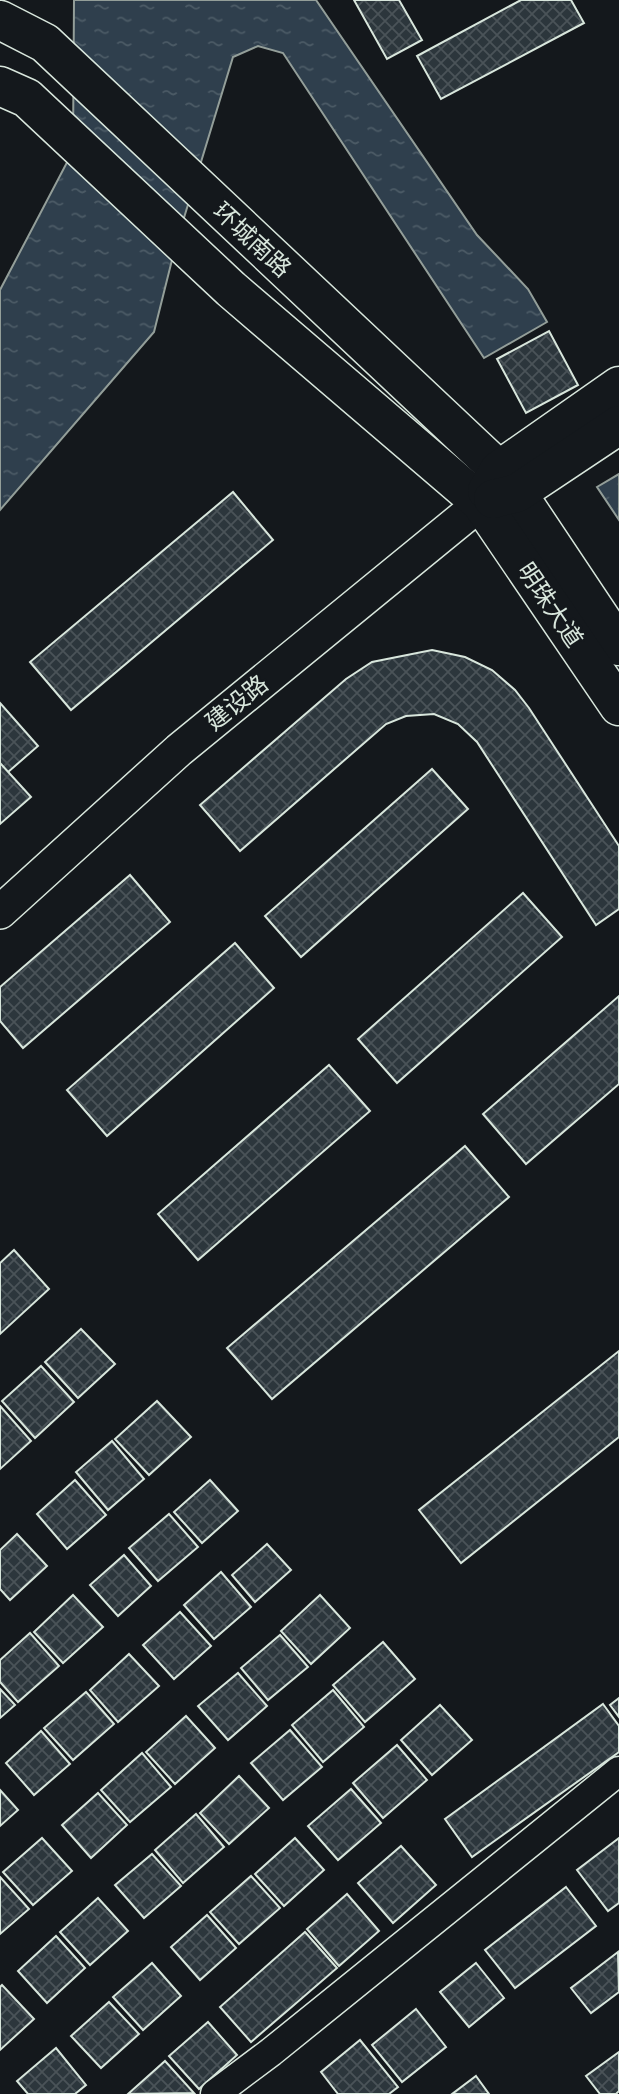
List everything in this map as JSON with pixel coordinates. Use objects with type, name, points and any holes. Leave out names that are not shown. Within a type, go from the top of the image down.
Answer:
[{"type":"main road","name":"环城南路","points":[[0,20],[45,43],[251,239],[499,489]]},
{"type":"main road","name":"环城南路","points":[[13,92],[231,289],[499,489]]},
{"type":"main road","name":"建设路","points":[[499,489],[619,386]]},
{"type":"main road","name":"建设路","points":[[499,489],[619,425]]},
{"type":"main road","name":"明珠大道","points":[[499,489],[619,646]]},
{"type":"main road","name":"明珠大道","points":[[499,489],[619,706]]},
{"type":"street","name":"建设路","points":[[0,912],[179,750],[499,489]]},
{"type":"street","points":[[215,2094],[271,2052],[619,1771]]},
{"type":"water","points":[[74,0],[316,0],[477,235],[528,289],[547,322],[484,358],[283,53],[258,46],[233,57],[176,244],[154,332],[0,510],[0,290],[73,151]]},
{"type":"water","points":[[619,474],[619,520],[597,487]]},
{"type":"building","points":[[354,0],[399,0],[422,40],[387,59]]},
{"type":"building","points":[[521,0],[571,0],[584,23],[441,99],[417,56]]},
{"type":"building","points":[[549,331],[578,385],[526,413],[497,359]]},
{"type":"building","points":[[233,492],[273,540],[71,710],[30,662]]},
{"type":"building","points":[[432,650],[465,657],[492,670],[515,690],[619,846],[619,909],[596,925],[477,742],[458,724],[434,714],[406,716],[386,724],[240,851],[200,805],[346,679],[372,662]]},
{"type":"building","points":[[0,703],[38,746],[0,779]]},
{"type":"building","points":[[0,763],[31,797],[0,824]]},
{"type":"building","points":[[432,769],[468,809],[301,957],[265,916]]},
{"type":"building","points":[[130,875],[170,922],[23,1048],[0,1021],[0,987]]},
{"type":"building","points":[[523,893],[562,937],[397,1083],[358,1039]]},
{"type":"building","points":[[235,943],[274,988],[107,1136],[67,1090]]},
{"type":"building","points":[[619,996],[619,1084],[526,1164],[483,1114]]},
{"type":"building","points":[[329,1065],[370,1111],[198,1260],[158,1214]]},
{"type":"building","points":[[465,1146],[509,1197],[272,1399],[227,1348]]},
{"type":"building","points":[[14,1250],[49,1289],[0,1334],[0,1263]]},
{"type":"building","points":[[81,1329],[115,1364],[78,1398],[45,1362]]},
{"type":"building","points":[[619,1351],[619,1437],[461,1563],[419,1510]]},
{"type":"building","points":[[41,1366],[74,1402],[35,1438],[2,1401]]},
{"type":"building","points":[[157,1401],[191,1437],[149,1475],[115,1439]]},
{"type":"building","points":[[0,1406],[31,1441],[0,1469]]},
{"type":"building","points":[[112,1441],[144,1479],[108,1510],[76,1472]]},
{"type":"building","points":[[75,1480],[106,1515],[67,1549],[37,1514]]},
{"type":"building","points":[[210,1480],[238,1511],[202,1543],[174,1512]]},
{"type":"building","points":[[169,1514],[198,1547],[158,1581],[129,1548]]},
{"type":"building","points":[[17,1534],[47,1566],[10,1600],[0,1589],[0,1550]]},
{"type":"building","points":[[267,1544],[291,1570],[255,1602],[232,1575]]},
{"type":"building","points":[[124,1555],[151,1586],[118,1616],[90,1585]]},
{"type":"building","points":[[221,1572],[251,1607],[214,1639],[184,1605]]},
{"type":"building","points":[[73,1595],[103,1627],[63,1663],[34,1632]]},
{"type":"building","points":[[320,1595],[350,1628],[311,1664],[281,1631]]},
{"type":"building","points":[[180,1612],[211,1646],[174,1679],[143,1645]]},
{"type":"building","points":[[30,1633],[59,1666],[18,1702],[0,1682],[0,1660]]},
{"type":"building","points":[[280,1635],[308,1667],[268,1700],[241,1668]]},
{"type":"building","points":[[383,1642],[415,1679],[365,1722],[333,1685]]},
{"type":"building","points":[[129,1654],[159,1686],[118,1722],[90,1690]]},
{"type":"building","points":[[238,1673],[267,1706],[228,1740],[198,1706]]},
{"type":"building","points":[[0,1689],[15,1705],[0,1718]]},
{"type":"building","points":[[333,1690],[364,1727],[323,1762],[292,1725]]},
{"type":"building","points":[[86,1692],[114,1724],[73,1760],[44,1728]]},
{"type":"building","points":[[619,1698],[619,1717],[610,1705]]},
{"type":"building","points":[[603,1704],[619,1726],[619,1752],[472,1857],[445,1819]]},
{"type":"building","points":[[440,1705],[472,1740],[432,1775],[401,1740]]},
{"type":"building","points":[[186,1716],[215,1748],[175,1784],[146,1752]]},
{"type":"building","points":[[290,1730],[322,1767],[283,1800],[251,1763]]},
{"type":"building","points":[[41,1731],[70,1764],[34,1795],[6,1763]]},
{"type":"building","points":[[397,1745],[427,1780],[383,1818],[353,1783]]},
{"type":"building","points":[[142,1753],[171,1787],[130,1822],[101,1790]]},
{"type":"building","points":[[239,1776],[269,1808],[229,1844],[200,1813]]},
{"type":"building","points":[[351,1789],[381,1823],[338,1860],[308,1826]]},
{"type":"building","points":[[0,1790],[18,1810],[0,1826]]},
{"type":"building","points":[[98,1793],[127,1825],[91,1858],[62,1825]]},
{"type":"building","points":[[196,1814],[224,1847],[183,1883],[155,1850]]},
{"type":"building","points":[[42,1838],[72,1871],[33,1905],[3,1872]]},
{"type":"building","points":[[295,1838],[324,1870],[284,1906],[255,1874]]},
{"type":"building","points":[[619,1838],[619,1903],[608,1911],[577,1870]]},
{"type":"building","points":[[401,1846],[436,1885],[393,1923],[358,1883]]},
{"type":"building","points":[[152,1854],[181,1886],[144,1918],[115,1885]]},
{"type":"building","points":[[251,1876],[280,1908],[239,1944],[210,1912]]},
{"type":"building","points":[[0,1877],[29,1909],[0,1934]]},
{"type":"building","points":[[566,1887],[596,1926],[515,1988],[485,1950]]},
{"type":"building","points":[[347,1894],[379,1931],[339,1966],[307,1929]]},
{"type":"building","points":[[98,1898],[128,1931],[90,1965],[60,1932]]},
{"type":"building","points":[[207,1915],[236,1948],[200,1980],[171,1947]]},
{"type":"building","points":[[305,1932],[337,1968],[251,2042],[220,2007]]},
{"type":"building","points":[[56,1936],[85,1968],[47,2003],[18,1971]]},
{"type":"building","points":[[618,1952],[619,1992],[591,2013],[571,1988]]},
{"type":"building","points":[[152,1963],[181,1996],[143,2030],[113,1997]]},
{"type":"building","points":[[476,1963],[504,1998],[469,2027],[440,1992]]},
{"type":"building","points":[[2,1985],[34,2019],[0,2050],[0,1987]]},
{"type":"building","points":[[109,2002],[139,2034],[101,2068],[71,2036]]},
{"type":"building","points":[[416,2009],[446,2047],[402,2082],[372,2045]]},
{"type":"building","points":[[208,2022],[237,2055],[199,2089],[169,2056]]},
{"type":"building","points":[[360,2040],[398,2087],[389,2094],[338,2094],[321,2072]]},
{"type":"building","points":[[56,2048],[86,2085],[75,2094],[28,2094],[17,2081]]},
{"type":"building","points":[[619,2052],[619,2091],[616,2094],[600,2094],[586,2076]]},
{"type":"building","points":[[165,2061],[194,2093],[128,2094]]},
{"type":"building","points":[[476,2076],[489,2094],[452,2094]]}]
